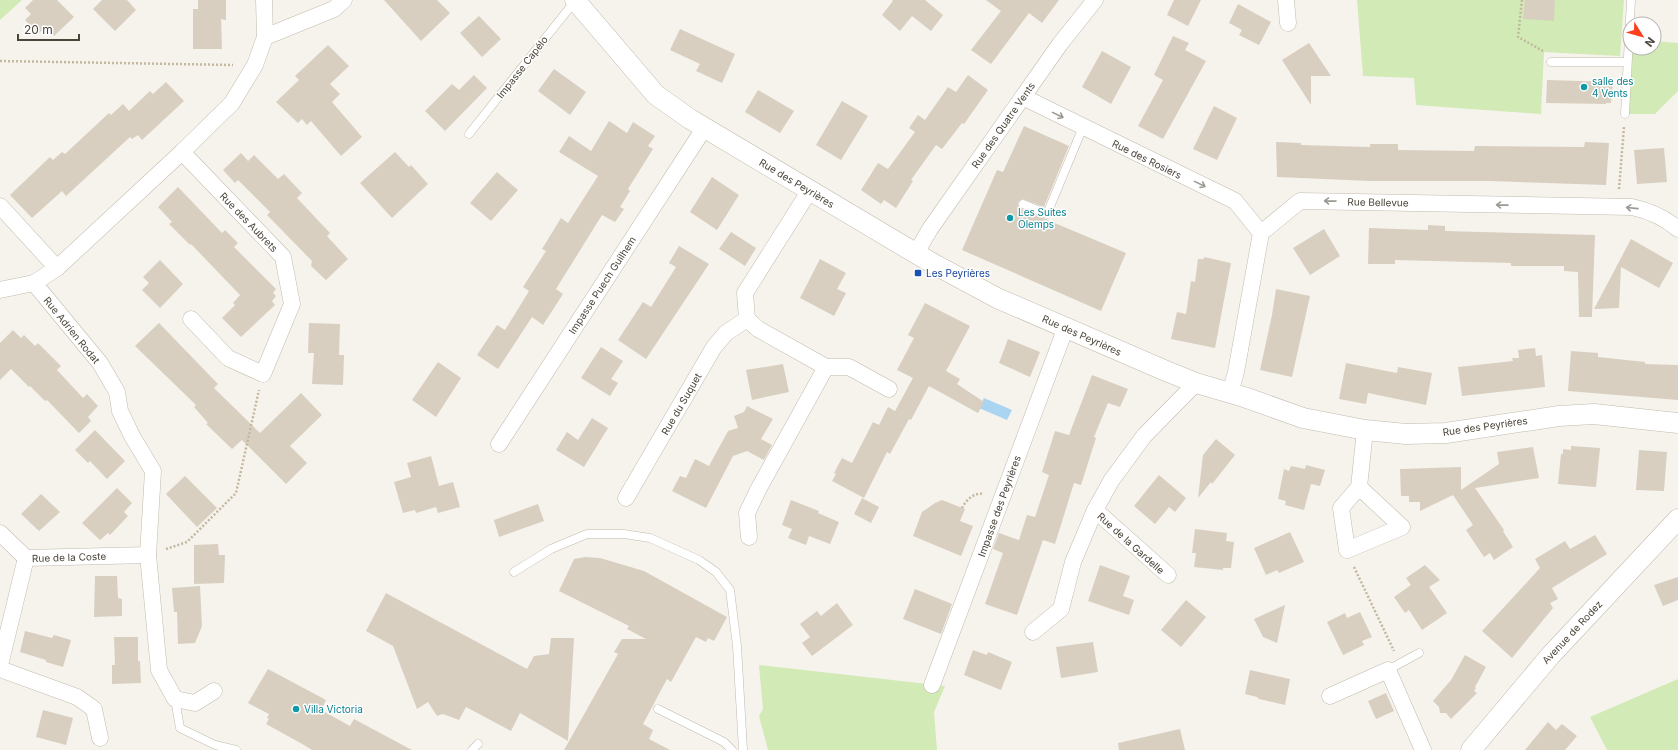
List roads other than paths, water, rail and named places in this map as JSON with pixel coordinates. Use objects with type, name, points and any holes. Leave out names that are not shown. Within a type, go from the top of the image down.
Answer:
[{"type":"street","points":[[0,290],[34,283],[57,268],[182,152],[232,103],[256,65],[265,37],[264,0]]},
{"type":"street","points":[[265,37],[334,9],[344,0]]},
{"type":"street","name":"Rue des Peyrières","points":[[575,0],[656,95],[690,119],[932,263],[997,298],[1196,383],[1303,418],[1365,430],[1406,434],[1446,433],[1559,416],[1594,414],[1678,423]]},
{"type":"street","name":"Rue des Quatre Vents","points":[[916,253],[930,229],[1060,44],[1095,0]]},
{"type":"street","points":[[1286,0],[1288,23]]},
{"type":"street","name":"Rue des Rosiers","points":[[1023,97],[1083,128],[1235,201],[1261,233]]},
{"type":"street","name":"Impasse Puech Guilhem","points":[[499,444],[705,127]]},
{"type":"street","name":"Rue des Aubrets","points":[[182,152],[283,257],[292,304],[263,374],[228,358],[191,319]]},
{"type":"street","points":[[810,190],[745,293],[747,320],[758,329],[826,367],[848,367],[889,389]]},
{"type":"street","name":"Rue Bellevue","points":[[1261,233],[1300,201],[1632,207],[1649,211],[1675,221]]},
{"type":"street","points":[[0,206],[57,268]]},
{"type":"street","points":[[1230,393],[1236,372],[1261,233]]},
{"type":"street","name":"Rue Adrien Rodat","points":[[34,283],[100,363],[117,392],[120,411],[132,436],[153,471],[148,555],[159,670],[175,699]]},
{"type":"street","name":"Rue du Suquet","points":[[626,498],[714,347],[726,333],[747,320]]},
{"type":"street","name":"Impasse des Peyrières","points":[[932,685],[1066,327]]},
{"type":"street","points":[[749,537],[748,513],[758,490],[826,367]]},
{"type":"street","name":"Rue de la Gardelle","points":[[1033,632],[1061,609],[1074,562],[1095,510],[1111,481],[1144,436],[1196,383]]},
{"type":"street","points":[[1359,487],[1402,527],[1347,550],[1341,508],[1359,487],[1365,430]]},
{"type":"street","name":"Rue de la Gardelle","points":[[1095,510],[1168,575]]},
{"type":"street","name":"Avenue de Rodez","points":[[1471,750],[1550,656],[1678,519]]},
{"type":"street","name":"Rue de la Coste","points":[[0,534],[26,558],[148,555]]},
{"type":"street","points":[[0,665],[26,558]]},
{"type":"street","points":[[0,669],[77,697],[94,709],[100,738]]},
{"type":"street","points":[[1330,696],[1388,670],[1423,750]]},
{"type":"street","points":[[175,699],[195,703],[214,691]]},
{"type":"lane","name":"Impasse Capélo","points":[[470,134],[575,0]]},
{"type":"lane","points":[[1625,114],[1631,0]]},
{"type":"lane","points":[[1551,62],[1627,62]]},
{"type":"lane","points":[[1023,204],[1047,214],[1083,128]]},
{"type":"lane","points":[[514,572],[551,550],[587,534],[624,534],[650,538],[699,560],[716,572],[730,590],[737,646],[743,750]]},
{"type":"lane","points":[[1388,670],[1419,653]]},
{"type":"lane","points":[[175,699],[180,728],[215,745],[236,750]]},
{"type":"lane","points":[[658,709],[724,742],[732,750]]},
{"type":"water","points":[[984,398],[1012,410],[1007,420],[979,408]]},
{"type":"place","name":"salle des 4 Vents","points":[[1584,87]]},
{"type":"place","name":"Les Suites Olemps","points":[[1010,218]]},
{"type":"place","name":"Les Peyrières","points":[[918,273]]},
{"type":"place","name":"Villa Victoria","points":[[296,709]]}]
